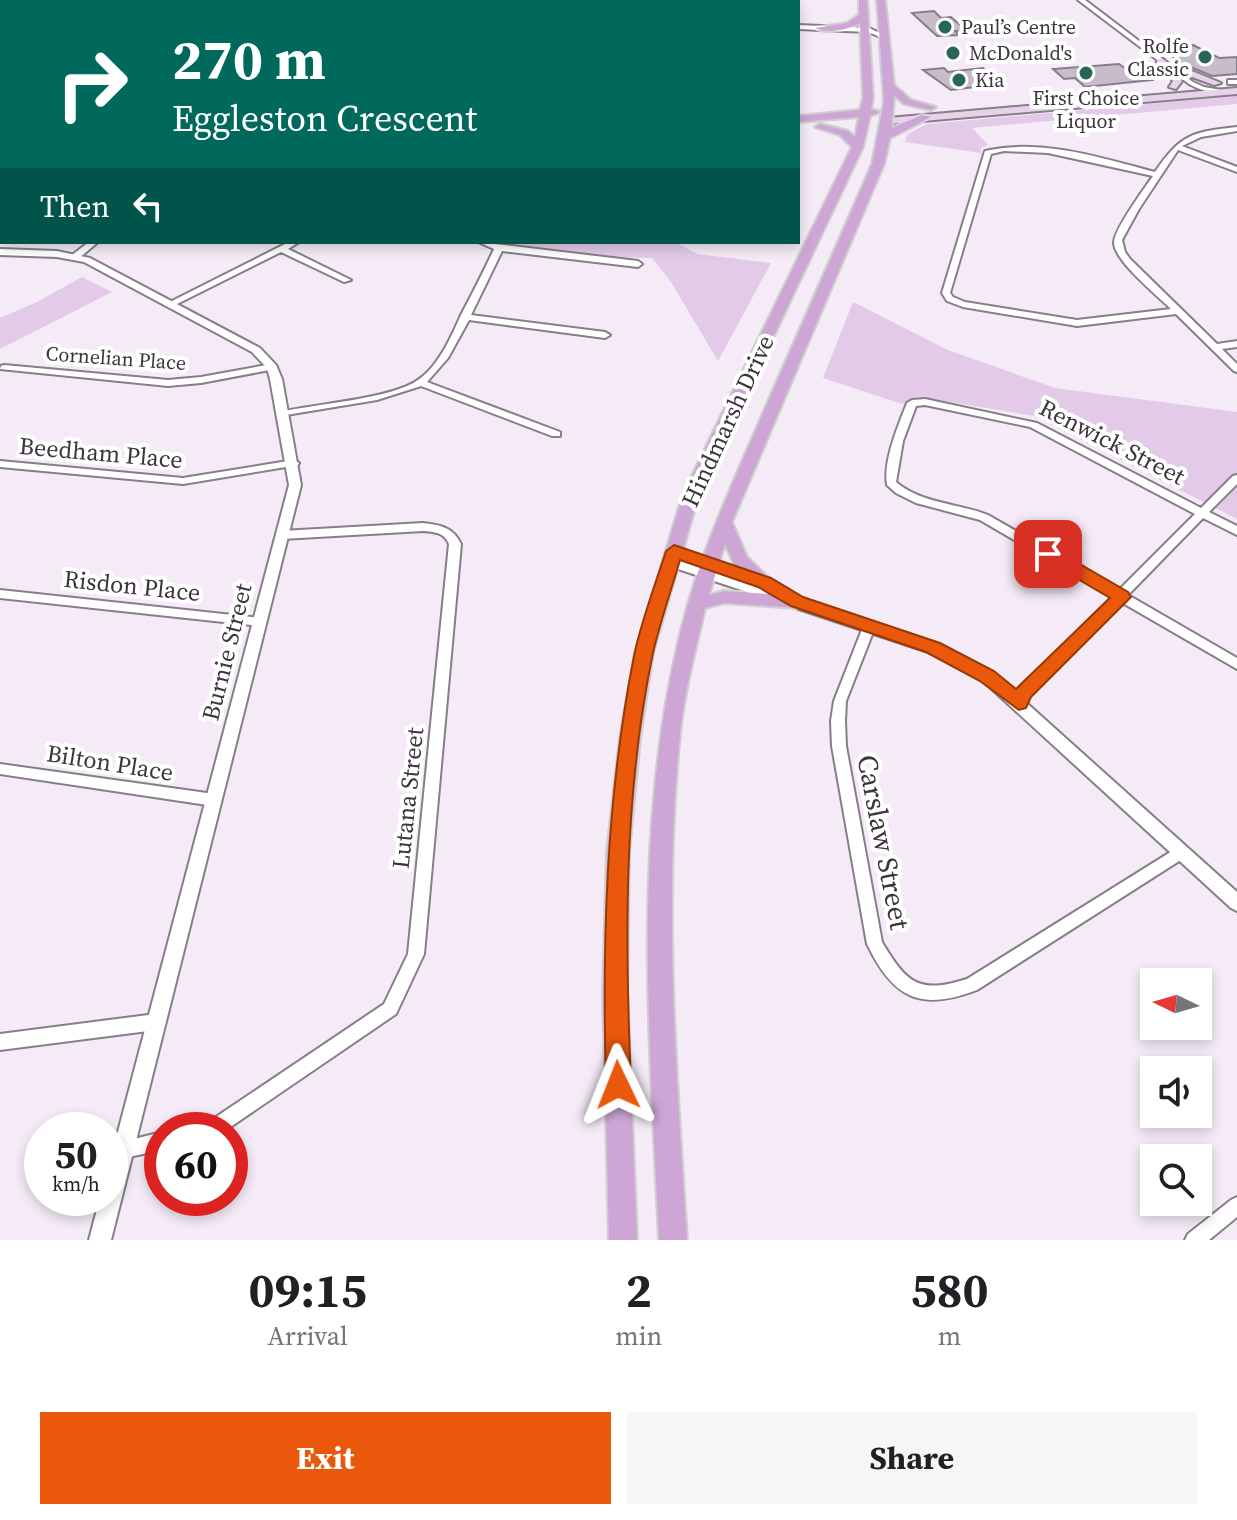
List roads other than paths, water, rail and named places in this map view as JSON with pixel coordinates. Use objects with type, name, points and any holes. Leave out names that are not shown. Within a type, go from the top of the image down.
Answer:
[{"type":"main road","name":"Hindmarsh Drive","points":[[673,1240],[659,988],[660,852],[670,730],[697,604],[724,522],[887,136],[891,87],[873,33],[863,17],[863,0]]},
{"type":"main road","name":"Hindmarsh Drive","points":[[623,1240],[615,992],[618,851],[630,738],[644,653],[691,494],[858,147],[868,98],[873,33],[881,0]]},
{"type":"main road","points":[[820,28],[849,26],[863,17]]},
{"type":"main road","points":[[837,30],[873,33]]},
{"type":"main road","points":[[1160,61],[1178,81],[1173,87]]},
{"type":"main road","points":[[1179,69],[1235,86]]},
{"type":"main road","points":[[800,128],[865,118],[1217,83]]},
{"type":"main road","points":[[887,136],[929,112],[1167,97],[1235,86]]},
{"type":"main road","points":[[891,87],[908,102],[929,112]]},
{"type":"main road","points":[[829,116],[868,98]]},
{"type":"main road","points":[[800,119],[829,116],[865,118]]},
{"type":"main road","points":[[820,127],[844,133],[858,147]]},
{"type":"main road","points":[[724,522],[740,560],[764,582]]},
{"type":"main road","points":[[697,604],[724,597],[797,602]]},
{"type":"street","points":[[1081,0],[1195,85],[1235,86]]},
{"type":"street","points":[[1088,0],[1179,69],[1195,85]]},
{"type":"street","points":[[800,27],[873,33]]},
{"type":"street","points":[[820,28],[837,30]]},
{"type":"street","points":[[1167,97],[1191,91],[1195,85]]},
{"type":"street","points":[[1237,129],[1201,135],[1177,147],[1125,224],[1118,244],[1121,255],[1237,369]]},
{"type":"street","points":[[1177,147],[1237,170]]},
{"type":"street","points":[[1159,175],[1067,153],[1004,149],[988,153],[946,293],[950,299],[963,304],[1077,323],[1178,311]]},
{"type":"street","points":[[75,257],[91,244]]},
{"type":"street","points":[[170,304],[291,244]]},
{"type":"street","points":[[488,244],[499,248],[638,264]]},
{"type":"street","points":[[284,414],[398,391],[421,383],[439,364],[499,248]]},
{"type":"street","points":[[281,249],[347,280]]},
{"type":"street","points":[[0,252],[75,257],[112,272],[256,350],[272,367]]},
{"type":"street","points":[[464,317],[605,335]]},
{"type":"street","points":[[1214,347],[1237,344]]},
{"type":"street","name":"Cornelian Place","points":[[4,368],[168,383],[272,367]]},
{"type":"street","name":"Burnie Street","points":[[128,1133],[295,485],[294,463],[272,367]]},
{"type":"street","points":[[421,383],[556,434]]},
{"type":"street","name":"Renwick Street","points":[[1122,597],[986,519],[913,500],[900,493],[891,483],[892,473],[898,441],[912,403],[940,403],[1033,425],[1203,513]]},
{"type":"street","name":"Beedham Place","points":[[0,464],[183,481],[294,463]]},
{"type":"street","points":[[1019,703],[1023,693],[1122,597],[1237,478]]},
{"type":"street","points":[[1203,513],[1237,531]]},
{"type":"street","name":"Lutana Street","points":[[238,1112],[390,1009],[416,954],[455,544],[442,529],[423,527],[282,535]]},
{"type":"street","points":[[673,557],[764,582],[797,602]]},
{"type":"street","points":[[709,568],[797,602],[933,648],[987,676],[1237,903]]},
{"type":"street","name":"Risdon Place","points":[[0,594],[260,622]]},
{"type":"street","points":[[1122,597],[1237,664]]},
{"type":"street","name":"Carslaw Street","points":[[869,627],[840,701],[839,746],[875,944],[890,971],[906,986],[934,996],[971,985],[1182,852]]},
{"type":"street","name":"Bilton Place","points":[[0,769],[214,800]]},
{"type":"street","points":[[0,1042],[156,1022]]},
{"type":"street","points":[[1194,1240],[1237,1206]]},
{"type":"street","name":"Burnie Street","points":[[100,1240],[106,1216]]},
{"type":"place","name":"Paul’s Centre","points":[[945,27]]},
{"type":"place","name":"McDonald's","points":[[953,53]]},
{"type":"place","name":"Rolfe Classic","points":[[1205,57]]},
{"type":"place","name":"First Choice Liquor","points":[[1086,73]]},
{"type":"place","name":"Kia","points":[[959,80]]}]
